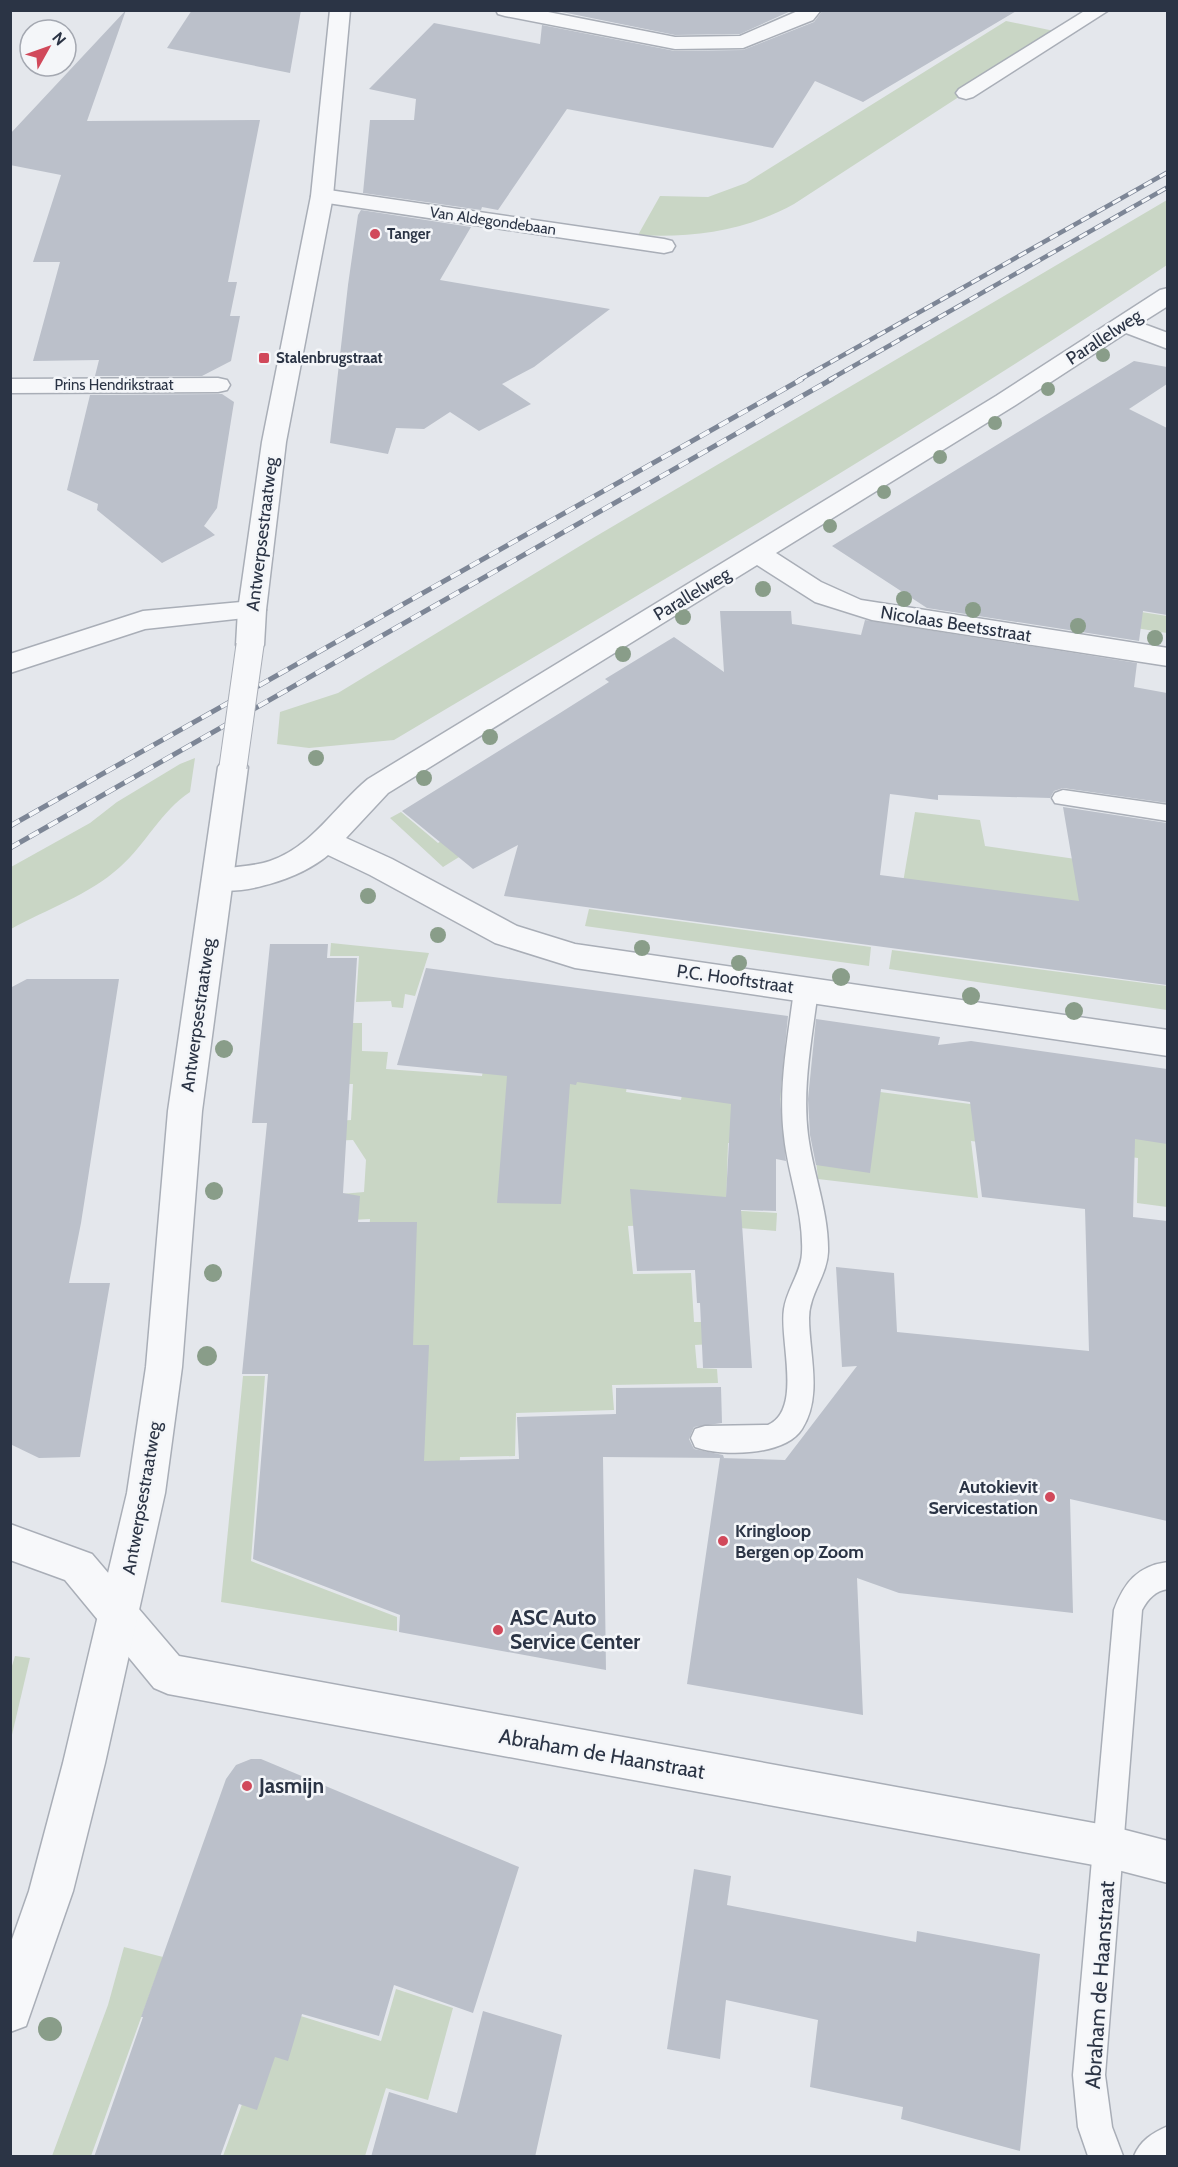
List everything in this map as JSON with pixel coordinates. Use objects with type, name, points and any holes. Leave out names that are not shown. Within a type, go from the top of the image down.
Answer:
[{"type":"street","name":"Antwerpsestraatweg","points":[[10,2010],[51,1891],[119,1618],[146,1493],[164,1367],[185,1111],[250,645],[252,610],[274,442],[322,196],[340,10]]},
{"type":"street","points":[[505,10],[675,43],[743,42],[806,16],[812,10]]},
{"type":"street","points":[[966,93],[1100,10]]},
{"type":"street","name":"Van Aldegondebaan","points":[[322,196],[664,246]]},
{"type":"street","name":"Parallelweg","points":[[217,880],[256,877],[289,866],[325,841],[365,796],[378,786],[1005,401],[1167,294]]},
{"type":"street","points":[[1124,324],[1167,342]]},
{"type":"street","name":"Prins Hendrikstraat","points":[[10,386],[218,385]]},
{"type":"street","name":"Nicolaas Beetsstraat","points":[[758,553],[811,590],[841,604],[872,611],[1167,657]]},
{"type":"street","points":[[10,664],[143,620],[252,610]]},
{"type":"street","name":"P.C. Hooftstraat","points":[[325,841],[381,867],[506,935],[575,956],[1167,1043]]},
{"type":"street","name":"Abraham de Haanstraat","points":[[10,1542],[78,1567],[168,1674],[1110,1847],[1167,1862]]},
{"type":"lane","points":[[1063,798],[1167,813]]},
{"type":"lane","points":[[705,1438],[768,1438],[785,1430],[795,1417],[800,1402],[796,1314],[799,1295],[813,1266],[815,1253],[799,1151],[794,1089],[806,990]]},
{"type":"lane","name":"Abraham de Haanstraat","points":[[1106,2157],[1100,2148],[1094,2122],[1089,2075],[1110,1847],[1128,1610],[1134,1593],[1147,1581],[1167,1575]]},
{"type":"lane","points":[[1151,2157],[1167,2143]]},
{"type":"green space","points":[[1006,21],[1059,32],[794,204],[757,221],[718,231],[658,236],[638,235],[660,196],[708,197],[746,183]]},
{"type":"green space","points":[[1167,200],[1167,265],[881,448],[394,740],[309,748],[277,744],[280,712],[338,693],[593,538]]},
{"type":"green space","points":[[1045,597],[1167,616],[1167,633],[1042,613]]},
{"type":"green space","points":[[195,758],[190,792],[170,808],[120,867],[81,894],[11,929],[11,867],[90,823],[117,802],[180,764]]},
{"type":"green space","points":[[401,812],[438,843],[453,834],[472,849],[443,867],[390,818]]},
{"type":"green space","points":[[915,812],[980,820],[985,846],[1167,872],[1167,926],[1140,922],[899,906]]},
{"type":"green space","points":[[589,909],[871,947],[869,966],[585,926]]},
{"type":"green space","points":[[331,943],[429,953],[415,996],[405,994],[403,1008],[392,1007],[391,1001],[356,1002],[359,956],[330,956]]},
{"type":"green space","points":[[892,950],[1167,986],[1167,1010],[889,969]]},
{"type":"green space","points":[[341,1023],[362,1023],[362,1051],[388,1052],[386,1069],[482,1076],[490,1027],[631,1066],[626,1092],[681,1100],[691,1046],[783,1057],[778,1144],[728,1143],[726,1210],[777,1213],[776,1231],[691,1224],[628,1226],[633,1274],[691,1273],[694,1322],[712,1322],[712,1344],[695,1345],[697,1368],[717,1369],[718,1383],[612,1385],[614,1410],[516,1413],[515,1456],[460,1457],[457,1502],[405,1501],[366,1279],[370,1219],[330,1221],[330,1195],[364,1192],[366,1160],[353,1140],[272,1143],[273,1125],[351,1120],[353,1084],[317,1084]]},
{"type":"green space","points":[[813,1083],[1015,1110],[1059,1151],[971,1141],[978,1198],[818,1179],[811,1113]]},
{"type":"green space","points":[[1137,1108],[1167,1112],[1167,1207],[1137,1203],[1138,1158],[1106,1154]]},
{"type":"green space","points":[[243,1376],[265,1376],[251,1561],[397,1617],[397,1631],[221,1602]]},
{"type":"green space","points":[[15,1656],[30,1658],[11,1739],[11,1669]]},
{"type":"green space","points":[[124,1947],[163,1957],[91,2156],[52,2156],[108,2005]]},
{"type":"green space","points":[[396,1989],[453,2008],[428,2100],[386,2088],[365,2156],[223,2156],[252,2077],[249,2000],[381,2041]]},
{"type":"building","points":[[126,10],[87,121],[260,120],[228,282],[237,282],[230,316],[240,316],[231,361],[202,376],[95,376],[99,360],[33,361],[60,262],[33,262],[61,175],[10,165],[10,134],[62,78],[78,78],[78,61]]},
{"type":"building","points":[[192,10],[301,10],[290,73],[167,48]]},
{"type":"building","points":[[552,10],[793,10],[740,34],[675,35]]},
{"type":"building","points":[[823,10],[1018,10],[863,102],[815,81],[773,148],[567,109],[498,210],[482,207],[481,210],[363,193],[370,120],[414,120],[416,99],[369,89],[434,23],[540,44],[542,25],[675,51],[743,50],[814,22]]},
{"type":"building","points":[[361,210],[471,227],[440,280],[610,309],[534,367],[502,384],[531,404],[479,431],[450,412],[424,429],[396,428],[388,454],[330,443],[348,285],[358,215]]},
{"type":"building","points":[[1134,361],[1167,367],[1167,384],[1129,409],[1167,428],[1167,615],[1143,611],[1139,641],[927,608],[832,546]]},
{"type":"building","points":[[222,394],[234,402],[217,508],[204,526],[215,535],[162,563],[97,510],[98,504],[67,490],[90,395]]},
{"type":"building","points":[[720,611],[791,611],[792,624],[861,635],[865,620],[1137,663],[1134,687],[1167,693],[1167,803],[1063,788],[1054,791],[1050,798],[938,795],[938,800],[890,794],[880,875],[1079,901],[1063,807],[1167,823],[1167,985],[504,896],[518,845],[473,869],[402,811],[609,682],[605,679],[674,637],[724,672]]},
{"type":"building","points":[[270,944],[328,944],[327,958],[357,958],[343,1193],[360,1196],[358,1222],[417,1222],[413,1345],[429,1345],[424,1461],[519,1459],[517,1417],[616,1414],[616,1388],[721,1387],[722,1423],[694,1427],[689,1439],[694,1449],[723,1455],[724,1458],[603,1457],[606,1670],[399,1632],[400,1615],[253,1559],[268,1374],[242,1374],[267,1123],[252,1123]]},
{"type":"building","points":[[426,968],[788,1016],[780,1099],[786,1161],[776,1159],[776,1211],[741,1210],[752,1368],[703,1368],[700,1303],[697,1303],[695,1270],[637,1271],[630,1189],[726,1197],[731,1104],[577,1082],[576,1085],[570,1084],[561,1204],[497,1203],[507,1076],[397,1065]]},
{"type":"building","points":[[27,979],[119,979],[81,1223],[69,1283],[110,1283],[80,1457],[39,1458],[10,1444],[10,988]]},
{"type":"building","points":[[816,1019],[940,1037],[938,1045],[971,1041],[1167,1069],[1167,1144],[1135,1139],[1133,1217],[1167,1221],[1167,1521],[1070,1499],[1073,1613],[899,1593],[857,1578],[863,1715],[687,1684],[720,1458],[785,1460],[857,1366],[842,1367],[836,1267],[894,1273],[897,1332],[1089,1351],[1085,1209],[982,1197],[970,1102],[881,1089],[870,1173],[816,1165],[810,1135],[808,1099]]},
{"type":"building","points":[[251,1759],[261,1759],[519,1867],[473,2013],[394,1985],[379,2036],[302,2014],[288,2061],[275,2057],[257,2110],[239,2104],[220,2157],[94,2157],[226,1779],[236,1765]]},
{"type":"building","points":[[694,1869],[731,1876],[727,1905],[916,1942],[917,1931],[1040,1954],[1020,2151],[901,2119],[903,2107],[810,2087],[818,2020],[726,2000],[720,2059],[667,2049]]},
{"type":"building","points":[[483,2011],[562,2035],[535,2157],[371,2157],[389,2092],[457,2113]]},
{"type":"railway","points":[[799,380],[1168,172]]},
{"type":"railway","points":[[829,380],[1168,187]]},
{"type":"railway","points":[[10,826],[802,379]]},
{"type":"railway","points":[[10,848],[832,379]]},
{"type":"place","name":"Tanger","points":[[375,234]]},
{"type":"place","name":"Stalenbrugstraat","points":[[264,358]]},
{"type":"place","name":"Autokievit Servicestation","points":[[1050,1497]]},
{"type":"place","name":"Kringloop Bergen op Zoom","points":[[723,1541]]},
{"type":"place","name":"ASC Auto Service Center","points":[[498,1630]]},
{"type":"place","name":"Jasmijn","points":[[247,1786]]}]
